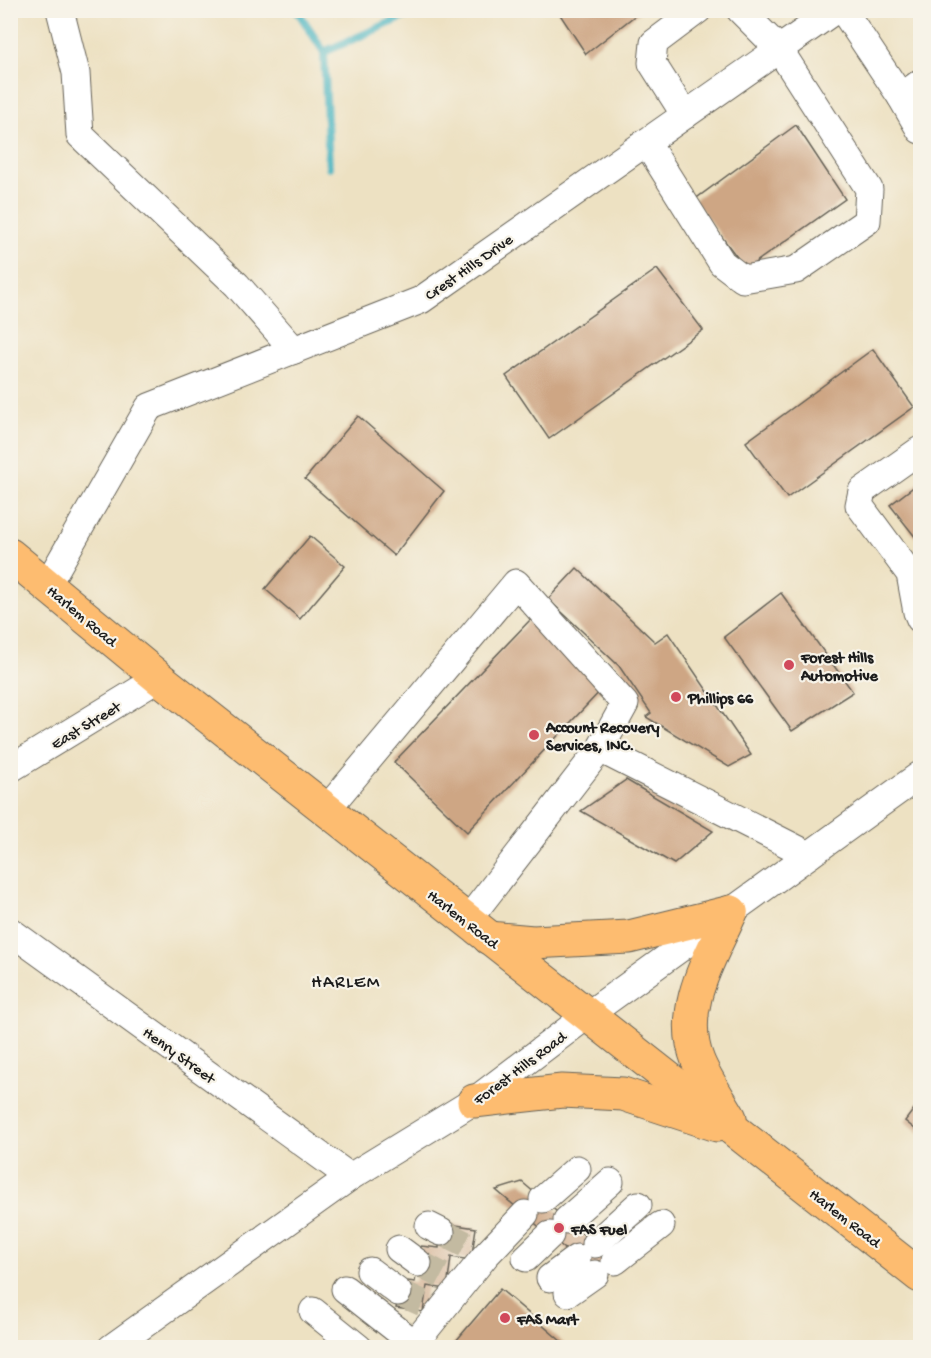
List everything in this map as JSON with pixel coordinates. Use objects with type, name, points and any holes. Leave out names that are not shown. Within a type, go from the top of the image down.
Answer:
[{"type":"main road","name":"Harlem Road","points":[[10,555],[159,678],[921,1276]]},
{"type":"main road","points":[[478,930],[533,942],[629,937],[730,912]]},
{"type":"main road","points":[[730,912],[692,1003],[691,1033],[698,1062],[739,1132]]},
{"type":"main road","points":[[474,1101],[562,1091],[624,1094],[739,1132]]},
{"type":"street","points":[[60,10],[76,73],[80,135],[237,285],[294,350]]},
{"type":"street","points":[[685,115],[652,63],[654,43],[698,10]]},
{"type":"street","points":[[646,142],[722,263],[743,279],[795,270],[867,221],[869,189],[779,50],[740,10]]},
{"type":"street","name":"Crest Hills Drive","points":[[47,585],[149,407],[421,300],[835,10]]},
{"type":"street","points":[[843,10],[911,90],[921,130]]},
{"type":"street","points":[[921,450],[862,491],[859,505],[910,574],[916,612],[921,619]]},
{"type":"street","points":[[327,809],[516,583],[625,704],[600,749],[478,930]]},
{"type":"street","name":"East Street","points":[[10,769],[159,678]]},
{"type":"street","points":[[600,749],[809,855]]},
{"type":"street","name":"Forest Hills Road","points":[[111,1347],[350,1177],[474,1101],[589,1014],[921,776]]},
{"type":"street","name":"Henry Street","points":[[10,931],[350,1177]]},
{"type":"street","points":[[345,1289],[417,1346],[433,1309],[479,1252],[577,1169]]},
{"type":"street","points":[[526,1258],[610,1182]]},
{"type":"street","points":[[595,1259],[638,1205]]},
{"type":"street","points":[[559,1285],[595,1259],[662,1225]]},
{"type":"street","points":[[370,1271],[398,1292]]},
{"type":"street","points":[[313,1311],[359,1347]]},
{"type":"building","points":[[557,10],[642,10],[586,54]]},
{"type":"building","points":[[796,125],[845,199],[746,269],[694,200]]},
{"type":"building","points":[[657,269],[703,330],[549,439],[506,376]]},
{"type":"building","points":[[873,349],[914,407],[787,498],[746,442]]},
{"type":"building","points":[[358,416],[444,491],[394,556],[305,479]]},
{"type":"building","points":[[920,482],[920,543],[890,505]]},
{"type":"building","points":[[310,536],[345,566],[300,619],[265,589]]},
{"type":"building","name":"Phillips 66","points":[[577,568],[655,642],[668,633],[751,755],[729,767],[646,717],[651,713],[619,666],[548,599]]},
{"type":"building","name":"Forest Hills Automotive","points":[[781,593],[853,692],[792,731],[724,637]]},
{"type":"building","points":[[531,619],[604,687],[467,832],[394,762]]},
{"type":"building","points":[[626,780],[713,831],[674,864],[581,811]]},
{"type":"building","points":[[920,1101],[920,1133],[905,1121]]},
{"type":"building","name":"FAS Fuel","points":[[522,1182],[624,1269],[598,1277],[496,1190]]},
{"type":"building","points":[[442,1223],[476,1228],[471,1260],[451,1257],[447,1289],[427,1286],[423,1312],[396,1308],[400,1280],[415,1282],[421,1246],[439,1248]]},
{"type":"building","name":"FAS Mart","points":[[500,1289],[569,1348],[450,1348]]},
{"type":"waterway","points":[[297,10],[324,52],[329,167]]},
{"type":"waterway","points":[[324,52],[419,10]]},
{"type":"tunnel","points":[[441,1232],[473,1248]]},
{"type":"tunnel","points":[[418,1263],[448,1279]]},
{"type":"tunnel","points":[[398,1292],[425,1304]]},
{"type":"place","name":"Forest Hills Automotive","points":[[789,665]]},
{"type":"place","name":"Phillips 66","points":[[676,697]]},
{"type":"place","name":"Account Recovery Services, INC.","points":[[534,735]]},
{"type":"place","name":"FAS Fuel","points":[[559,1228]]},
{"type":"place","name":"FAS Mart","points":[[505,1318]]},
{"type":"district","name":"HARLEM","points":[[346,981]]}]
